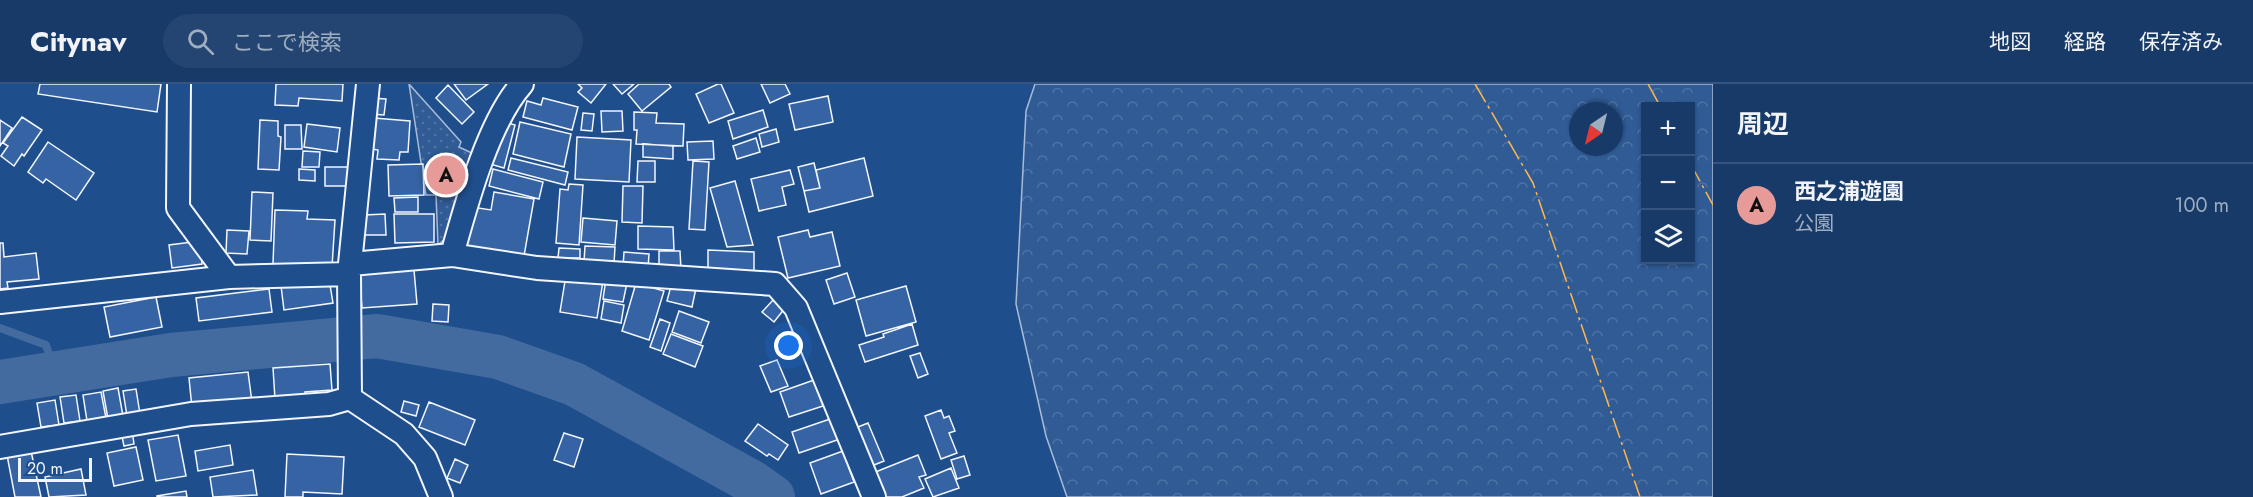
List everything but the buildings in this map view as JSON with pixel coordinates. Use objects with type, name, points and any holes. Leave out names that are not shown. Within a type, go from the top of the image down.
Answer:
[{"type":"street","points":[[179,84],[178,208],[229,277]]},
{"type":"street","points":[[350,390],[350,269],[368,84]]},
{"type":"street","points":[[452,255],[493,131],[511,96],[522,84]]},
{"type":"street","points":[[0,302],[229,277],[350,269],[452,255],[537,268],[775,284],[796,308],[874,497]]},
{"type":"street","points":[[0,447],[191,414],[329,404],[350,390]]},
{"type":"street","points":[[350,390],[404,434],[425,458],[441,497]]},
{"type":"green space","points":[[409,84],[461,142],[459,147],[476,155],[449,235],[438,245],[436,195],[426,195]]},
{"type":"green space","points":[[1035,84],[1713,84],[1713,497],[1067,497],[1046,436],[1016,304],[1026,111]]},
{"type":"waterway","points":[[0,328],[46,345],[56,375]]},
{"type":"waterway","points":[[0,382],[171,355],[377,336],[498,357],[574,384],[752,482],[773,497]]},
{"type":"power","points":[[1475,84],[1533,183],[1640,497]]},
{"type":"power","points":[[1648,84],[1658,102]]},
{"type":"power","points":[[1695,172],[1713,205]]},
{"type":"place","name":"西之浦遊園","points":[[446,175]]}]
